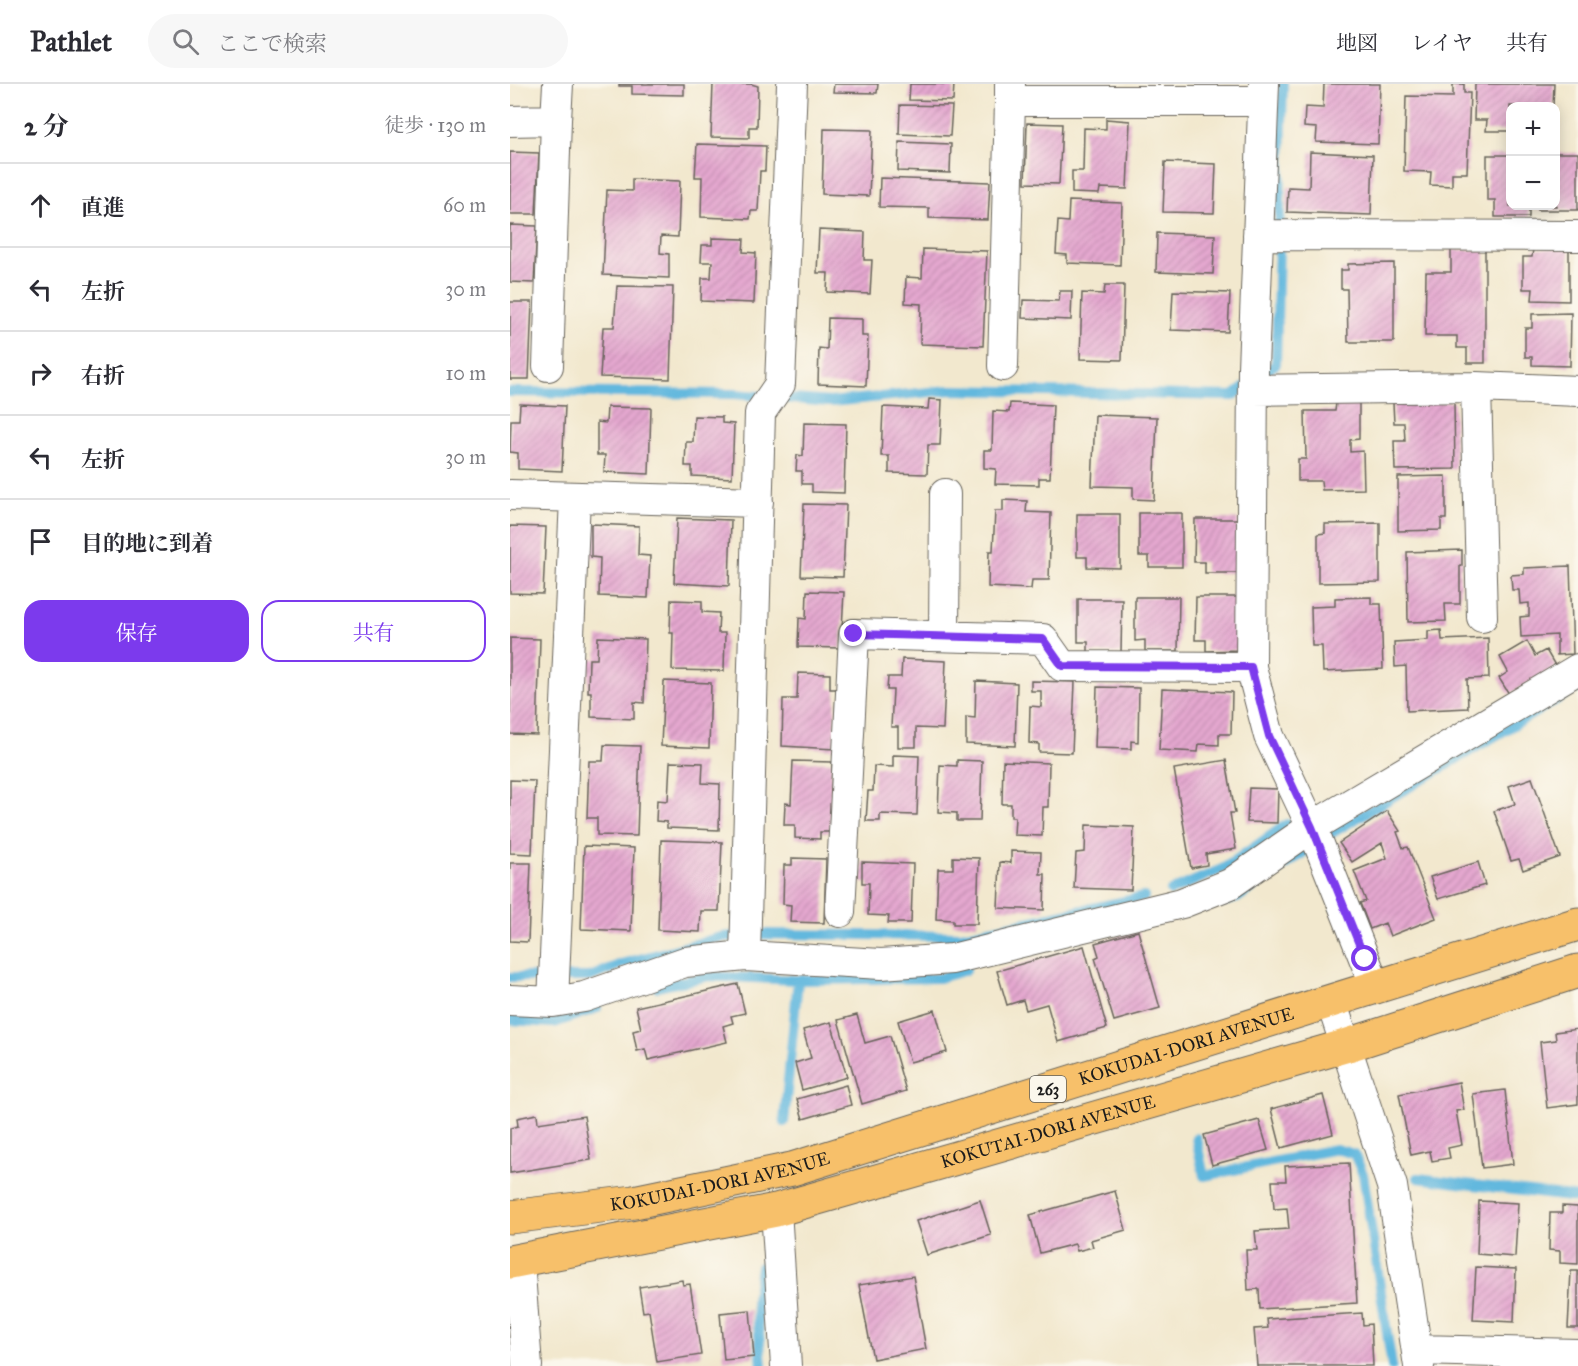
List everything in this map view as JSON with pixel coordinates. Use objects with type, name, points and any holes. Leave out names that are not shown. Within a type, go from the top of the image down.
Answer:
[{"type":"highway","name":"KOKUDAI-DORI AVENUE","points":[[510,1217],[634,1202],[792,1168],[1578,924]]},
{"type":"highway","name":"KOKUTAI-DORI AVENUE","points":[[515,1262],[776,1210],[1345,1046],[1578,971]]},
{"type":"street","points":[[548,366],[558,84]]},
{"type":"street","points":[[745,942],[760,413],[780,384],[792,84]]},
{"type":"street","points":[[1003,366],[1010,93],[1263,92],[1273,236],[1253,379],[1251,667],[1269,736],[1312,827],[1376,988]]},
{"type":"street","points":[[510,121],[556,120]]},
{"type":"street","points":[[1273,236],[1578,236]]},
{"type":"street","points":[[1253,379],[1578,391]]},
{"type":"street","points":[[1476,387],[1482,617]]},
{"type":"street","points":[[944,636],[945,494]]},
{"type":"street","points":[[510,495],[758,502]]},
{"type":"street","points":[[554,984],[575,498]]},
{"type":"street","points":[[840,912],[854,634],[1043,639],[1062,666],[1251,667]]},
{"type":"street","points":[[510,1000],[554,984],[584,997],[745,942],[880,964],[952,959],[1182,903],[1230,884],[1312,827],[1578,669]]},
{"type":"street","points":[[1331,1001],[1392,1186],[1419,1358],[1578,1354]]},
{"type":"street","points":[[776,1210],[786,1366]]},
{"type":"street","points":[[515,1262],[527,1366]]},
{"type":"building","points":[[619,84],[684,84],[684,95],[632,94],[632,86],[619,86]]},
{"type":"building","points":[[713,84],[758,86],[757,127],[749,127],[749,138],[711,137]]},
{"type":"building","points":[[834,84],[878,84],[877,93],[833,92]]},
{"type":"building","points":[[910,84],[954,84],[953,101],[909,100]]},
{"type":"building","points":[[1324,84],[1380,84],[1378,144],[1316,142],[1317,128],[1304,127],[1305,107],[1323,108]]},
{"type":"building","points":[[1453,84],[1464,84],[1464,93],[1470,93],[1467,173],[1452,173],[1452,186],[1430,185],[1431,172],[1404,171],[1406,96],[1453,97]]},
{"type":"building","points":[[1475,84],[1554,84],[1553,102],[1506,102],[1506,131],[1486,131],[1487,120],[1474,120]]},
{"type":"building","points":[[900,105],[952,106],[950,136],[899,134]]},
{"type":"building","points":[[1106,119],[1130,121],[1127,189],[1100,188],[1099,194],[1072,193],[1072,171],[1083,171],[1084,128],[1106,129]]},
{"type":"building","points":[[1027,123],[1062,124],[1059,184],[1025,183]]},
{"type":"building","points":[[824,129],[872,130],[869,196],[822,194]]},
{"type":"building","points":[[899,142],[951,144],[950,173],[898,171]]},
{"type":"building","points":[[697,144],[766,146],[765,171],[760,171],[758,211],[751,211],[750,219],[701,217],[702,177],[695,177]]},
{"type":"building","points":[[510,152],[539,153],[536,214],[510,214]]},
{"type":"building","points":[[1310,152],[1373,155],[1371,215],[1287,212],[1288,187],[1309,188]]},
{"type":"building","points":[[1560,153],[1578,153],[1578,210],[1560,210]]},
{"type":"building","points":[[1487,155],[1506,155],[1506,210],[1529,210],[1529,217],[1495,217],[1495,200],[1487,200]]},
{"type":"building","points":[[1165,162],[1216,164],[1214,213],[1163,212]]},
{"type":"building","points":[[880,178],[990,182],[988,220],[929,218],[929,208],[879,207]]},
{"type":"building","points":[[632,179],[680,181],[678,237],[661,236],[660,253],[669,254],[669,278],[603,275],[607,190],[632,191]]},
{"type":"building","points":[[1069,201],[1122,203],[1120,265],[1067,263],[1067,255],[1056,254],[1058,221],[1068,222]]},
{"type":"building","points":[[510,225],[537,226],[534,283],[510,282]]},
{"type":"building","points":[[819,230],[865,232],[864,260],[872,260],[870,294],[827,292],[828,273],[817,273]]},
{"type":"building","points":[[1157,233],[1215,235],[1213,274],[1156,272]]},
{"type":"building","points":[[712,238],[744,239],[743,252],[756,253],[754,303],[701,301],[702,278],[711,278],[712,262],[701,262],[702,245],[712,245]]},
{"type":"building","points":[[923,249],[987,251],[983,346],[920,344],[921,304],[905,303],[906,277],[922,278]]},
{"type":"building","points":[[1533,249],[1569,249],[1569,301],[1532,300],[1533,289],[1523,289],[1523,257],[1532,257]]},
{"type":"building","points":[[1451,250],[1485,250],[1485,363],[1467,363],[1467,348],[1457,348],[1457,336],[1425,336],[1426,272],[1451,272]]},
{"type":"building","points":[[1394,263],[1394,342],[1348,342],[1347,289],[1341,289],[1341,270],[1348,270],[1348,264]]},
{"type":"building","points":[[1105,285],[1124,285],[1122,360],[1080,359],[1082,293],[1104,294]]},
{"type":"building","points":[[617,286],[673,287],[670,379],[600,377],[603,327],[614,327]]},
{"type":"building","points":[[1060,291],[1072,291],[1071,320],[1022,318],[1023,300],[1059,301]]},
{"type":"building","points":[[1173,291],[1230,293],[1228,332],[1171,330]]},
{"type":"building","points":[[510,302],[532,302],[529,379],[510,379]]},
{"type":"building","points":[[1571,313],[1570,366],[1532,365],[1532,357],[1525,357],[1525,328],[1532,328],[1532,314]]},
{"type":"building","points":[[828,318],[862,319],[862,336],[868,336],[866,386],[818,384],[819,348],[827,349]]},
{"type":"building","points":[[929,399],[942,400],[940,445],[928,445],[927,474],[889,473],[889,456],[881,456],[883,407],[928,409]]},
{"type":"building","points":[[1359,402],[1359,439],[1350,440],[1350,452],[1363,451],[1364,489],[1322,490],[1321,481],[1298,481],[1298,459],[1306,459],[1305,411],[1335,411],[1336,403]]},
{"type":"building","points":[[1454,402],[1455,469],[1395,470],[1394,441],[1405,441],[1404,423],[1394,423],[1393,403]]},
{"type":"building","points":[[1010,403],[1053,405],[1050,478],[1039,478],[1039,485],[995,484],[996,469],[984,468],[984,450],[992,450],[993,411],[1009,412]]},
{"type":"building","points":[[520,404],[565,406],[562,471],[518,469],[518,453],[510,452],[511,420],[519,420]]},
{"type":"building","points":[[607,407],[651,408],[649,474],[604,472],[605,455],[597,455],[597,422],[606,423]]},
{"type":"building","points":[[1095,415],[1157,417],[1154,500],[1133,499],[1133,487],[1092,486]]},
{"type":"building","points":[[694,416],[722,417],[722,423],[734,424],[732,478],[692,476],[692,466],[685,466],[686,442],[693,442]]},
{"type":"building","points":[[804,423],[846,424],[844,493],[812,492],[812,484],[802,484],[802,471],[796,471],[797,455],[803,456]]},
{"type":"building","points":[[1446,476],[1446,519],[1441,519],[1441,530],[1398,531],[1398,477]]},
{"type":"building","points":[[1003,500],[1027,501],[1026,512],[1051,513],[1049,580],[1032,580],[1031,589],[988,587],[989,551],[993,551],[995,511],[1003,511]]},
{"type":"building","points":[[804,504],[846,505],[843,577],[801,576]]},
{"type":"building","points":[[1139,513],[1182,513],[1182,567],[1149,567],[1149,556],[1139,556]]},
{"type":"building","points":[[1077,514],[1120,514],[1120,568],[1087,567],[1087,557],[1077,557]]},
{"type":"building","points":[[677,518],[731,520],[729,586],[674,583]]},
{"type":"building","points":[[1195,519],[1238,519],[1238,573],[1205,573],[1205,562],[1194,562]]},
{"type":"building","points":[[1380,523],[1380,582],[1318,583],[1318,534],[1325,533],[1325,524]]},
{"type":"building","points":[[591,524],[639,526],[638,555],[650,556],[648,598],[599,596],[600,558],[591,557]]},
{"type":"building","points":[[510,526],[546,527],[543,594],[510,593]]},
{"type":"building","points":[[1462,550],[1460,604],[1445,604],[1446,621],[1408,622],[1407,552]]},
{"type":"building","points":[[1570,566],[1573,654],[1557,655],[1557,635],[1521,637],[1520,617],[1529,616],[1529,603],[1520,604],[1519,590],[1512,590],[1511,575],[1524,574],[1524,568]]},
{"type":"building","points":[[807,591],[844,592],[841,648],[798,647],[799,618],[806,619]]},
{"type":"building","points":[[1135,597],[1179,597],[1178,651],[1145,651],[1145,640],[1135,641]]},
{"type":"building","points":[[1196,597],[1240,597],[1239,650],[1206,651],[1206,640],[1195,640]]},
{"type":"building","points":[[1371,597],[1371,604],[1381,604],[1383,669],[1323,672],[1322,646],[1312,646],[1311,607],[1335,606],[1335,598]]},
{"type":"building","points":[[1078,599],[1122,599],[1121,653],[1088,653],[1088,642],[1078,642]]},
{"type":"building","points":[[671,600],[702,601],[702,612],[719,613],[718,633],[725,633],[724,671],[672,670]]},
{"type":"building","points":[[1441,630],[1442,640],[1488,638],[1489,678],[1467,679],[1468,708],[1407,711],[1406,666],[1395,667],[1394,642],[1428,640],[1428,631]]},
{"type":"building","points":[[598,637],[646,639],[644,703],[634,702],[634,719],[591,717],[591,692],[588,692],[589,659],[597,659]]},
{"type":"building","points":[[510,638],[540,639],[537,735],[510,734]]},
{"type":"building","points":[[1527,641],[1535,656],[1546,650],[1556,667],[1509,694],[1499,678],[1508,672],[1500,657]]},
{"type":"building","points":[[902,659],[946,661],[943,729],[916,728],[916,747],[898,747],[898,727],[891,727],[893,690],[887,690],[888,677],[901,677]]},
{"type":"building","points":[[798,673],[830,674],[830,689],[836,689],[834,749],[782,746],[783,699],[797,699]]},
{"type":"building","points":[[664,681],[711,683],[709,748],[661,746]]},
{"type":"building","points":[[976,681],[1017,683],[1015,746],[966,744],[966,717],[975,718]]},
{"type":"building","points":[[1031,681],[1075,682],[1072,753],[1039,752],[1039,744],[1029,743],[1030,706],[1041,707],[1041,691],[1031,691]]},
{"type":"building","points":[[1097,687],[1139,688],[1138,742],[1131,741],[1131,749],[1095,748]]},
{"type":"building","points":[[1162,689],[1232,692],[1231,734],[1219,734],[1219,745],[1199,744],[1198,752],[1159,750]]},
{"type":"building","points":[[604,745],[640,746],[637,836],[597,835],[597,818],[587,818],[589,761],[603,761]]},
{"type":"building","points":[[893,755],[919,756],[917,815],[880,814],[880,821],[866,821],[868,791],[873,791],[874,766],[893,767]]},
{"type":"building","points":[[957,760],[982,761],[980,821],[957,821],[957,813],[938,812],[940,765],[957,766]]},
{"type":"building","points":[[1226,760],[1235,813],[1230,813],[1236,849],[1206,854],[1207,865],[1191,868],[1174,769]]},
{"type":"building","points":[[793,761],[832,762],[830,832],[820,832],[820,839],[795,838],[795,825],[784,825],[785,803],[791,804]]},
{"type":"building","points":[[1003,761],[1049,763],[1048,807],[1043,807],[1042,836],[1014,835],[1015,817],[1011,817],[1011,804],[1002,804]]},
{"type":"building","points":[[670,762],[703,763],[702,783],[720,784],[719,830],[667,828],[667,822],[656,821],[657,800],[668,801]]},
{"type":"building","points":[[1532,778],[1560,857],[1523,870],[1519,859],[1511,861],[1494,811],[1515,804],[1509,786]]},
{"type":"building","points":[[510,780],[535,781],[532,854],[510,853]]},
{"type":"building","points":[[1249,788],[1278,789],[1277,823],[1247,822]]},
{"type":"building","points":[[1387,811],[1400,831],[1397,832],[1403,848],[1408,847],[1436,918],[1390,936],[1385,923],[1370,929],[1360,903],[1366,901],[1354,871],[1387,858],[1382,843],[1352,862],[1339,843]]},
{"type":"building","points":[[1086,825],[1134,827],[1131,890],[1074,888],[1076,853],[1085,852]]},
{"type":"building","points":[[661,840],[722,842],[719,911],[701,911],[700,932],[658,930]]},
{"type":"building","points":[[584,846],[634,848],[631,931],[581,929]]},
{"type":"building","points":[[1011,851],[1041,852],[1040,874],[1045,874],[1044,910],[998,908],[1000,862],[1011,863]]},
{"type":"building","points":[[953,857],[979,858],[977,924],[953,924],[953,920],[936,919],[938,869],[953,869]]},
{"type":"building","points":[[792,858],[826,859],[824,923],[790,922],[791,905],[783,904],[784,865],[792,865]]},
{"type":"building","points":[[862,862],[913,864],[911,923],[888,923],[889,916],[868,915],[869,883],[862,883]]},
{"type":"building","points":[[1478,862],[1485,885],[1438,899],[1430,877]]},
{"type":"building","points":[[510,863],[531,863],[528,942],[510,941]]},
{"type":"building","points":[[1138,931],[1160,1008],[1114,1021],[1095,958],[1099,956],[1095,943]]},
{"type":"building","points":[[1084,946],[1107,1028],[1058,1042],[1047,1004],[1026,1010],[1023,1000],[1007,1005],[997,971]]},
{"type":"building","points":[[738,984],[745,1013],[731,1016],[733,1023],[723,1026],[727,1042],[648,1060],[645,1049],[637,1051],[633,1031],[641,1029],[636,1007]]},
{"type":"building","points":[[935,1010],[947,1052],[910,1062],[898,1021]]},
{"type":"building","points":[[857,1015],[865,1043],[890,1036],[906,1091],[862,1104],[838,1020]]},
{"type":"building","points":[[831,1022],[847,1077],[802,1090],[795,1063],[811,1058],[803,1030]]},
{"type":"building","points":[[1578,1029],[1578,1104],[1547,1108],[1540,1042],[1556,1040],[1555,1032]]},
{"type":"building","points":[[1459,1082],[1464,1110],[1456,1111],[1462,1145],[1448,1148],[1450,1158],[1432,1161],[1430,1151],[1411,1155],[1399,1094]]},
{"type":"building","points":[[846,1085],[851,1105],[803,1119],[797,1099]]},
{"type":"building","points":[[1505,1090],[1513,1164],[1482,1168],[1473,1094]]},
{"type":"building","points":[[1323,1095],[1333,1134],[1281,1148],[1271,1109]]},
{"type":"building","points":[[537,1114],[538,1123],[584,1116],[591,1160],[510,1173],[510,1128],[518,1126],[517,1118]]},
{"type":"building","points":[[1259,1120],[1268,1150],[1212,1165],[1204,1135]]},
{"type":"building","points":[[1349,1163],[1357,1303],[1260,1309],[1259,1289],[1248,1290],[1246,1250],[1257,1250],[1255,1231],[1289,1229],[1287,1208],[1274,1209],[1272,1181],[1286,1181],[1285,1166]]},
{"type":"building","points":[[1115,1191],[1126,1230],[1091,1240],[1093,1247],[1077,1251],[1075,1244],[1040,1253],[1030,1215]]},
{"type":"building","points":[[980,1200],[991,1235],[927,1255],[916,1221]]},
{"type":"building","points":[[1479,1201],[1518,1203],[1515,1257],[1477,1254]]},
{"type":"building","points":[[1562,1206],[1578,1207],[1578,1264],[1560,1263],[1560,1251],[1549,1250],[1550,1213],[1562,1213]]},
{"type":"building","points":[[1476,1267],[1516,1269],[1514,1322],[1473,1320]]},
{"type":"building","points":[[1571,1271],[1578,1271],[1578,1328],[1568,1328]]},
{"type":"building","points":[[913,1276],[926,1349],[873,1359],[859,1285]]},
{"type":"building","points":[[682,1280],[683,1285],[690,1284],[701,1355],[657,1362],[649,1311],[643,1312],[639,1287]]},
{"type":"building","points":[[750,1310],[754,1357],[724,1360],[720,1313]]},
{"type":"building","points":[[1362,1313],[1363,1325],[1371,1324],[1373,1366],[1257,1366],[1254,1329],[1268,1328],[1267,1319]]},
{"type":"waterway","points":[[510,392],[735,394],[830,402],[950,390],[1233,396],[1276,364],[1283,84]]},
{"type":"waterway","points":[[1222,902],[1237,898],[1332,833],[1578,687]]},
{"type":"waterway","points":[[1171,891],[1224,868],[1287,824]]},
{"type":"waterway","points":[[510,977],[590,977],[621,964],[721,937],[764,934],[962,936],[1144,897]]},
{"type":"waterway","points":[[657,987],[708,976],[798,980],[939,978],[966,970]]},
{"type":"waterway","points":[[784,1122],[798,980]]},
{"type":"waterway","points":[[510,1020],[554,1023],[597,1008]]},
{"type":"waterway","points":[[1196,1138],[1204,1176],[1336,1149],[1354,1154],[1363,1174],[1392,1366]]},
{"type":"waterway","points":[[1418,1178],[1578,1198]]},
{"type":"waterway","points":[[761,1267],[756,1300],[762,1366]]},
{"type":"route","points":[[854,634],[1043,639],[1062,666],[1251,667],[1269,736],[1312,827],[1365,959]]}]
